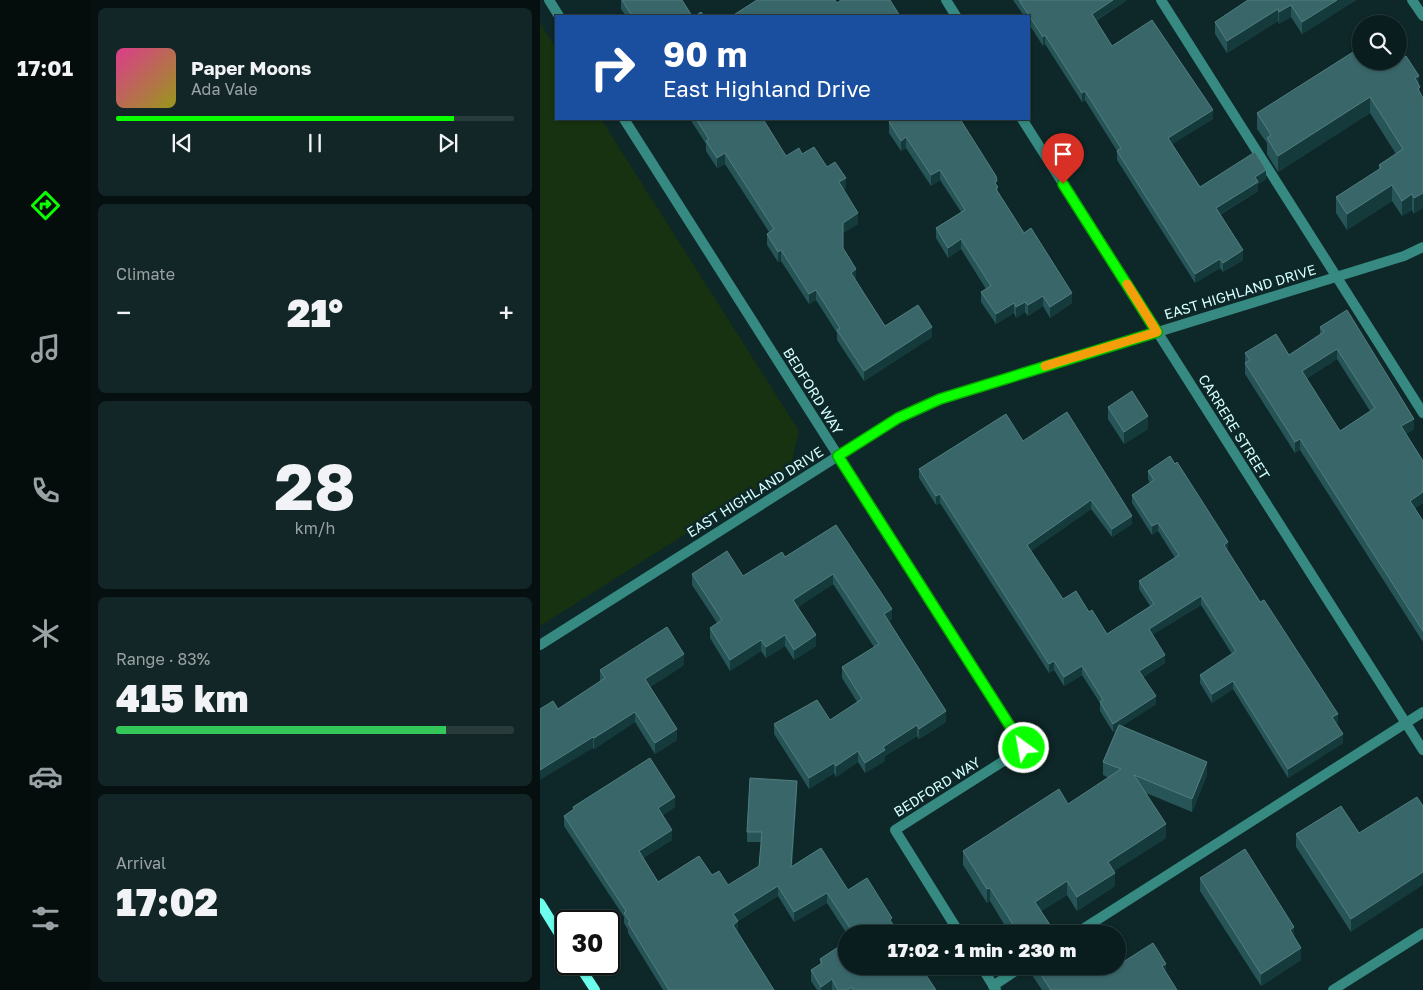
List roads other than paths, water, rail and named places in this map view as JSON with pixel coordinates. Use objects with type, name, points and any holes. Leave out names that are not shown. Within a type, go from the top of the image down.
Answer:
[{"type":"street","points":[[549,0],[558,15]]},
{"type":"street","points":[[946,0],[955,15]]},
{"type":"street","points":[[1161,0],[1423,413]]},
{"type":"street","points":[[1412,0],[1423,16]]},
{"type":"street","name":"BEDFORD WAY","points":[[625,120],[1024,748],[895,830],[954,925]]},
{"type":"street","name":"CARRERE STREET","points":[[1023,120],[1423,750]]},
{"type":"street","name":"EAST HIGHLAND DRIVE","points":[[540,645],[898,418],[940,399],[1404,256],[1423,248]]},
{"type":"street","points":[[1089,925],[1423,712]]},
{"type":"street","points":[[540,903],[555,927]]},
{"type":"street","points":[[1333,990],[1423,933]]},
{"type":"street","points":[[585,975],[595,990]]},
{"type":"street","points":[[986,975],[994,988],[1012,975]]}]
